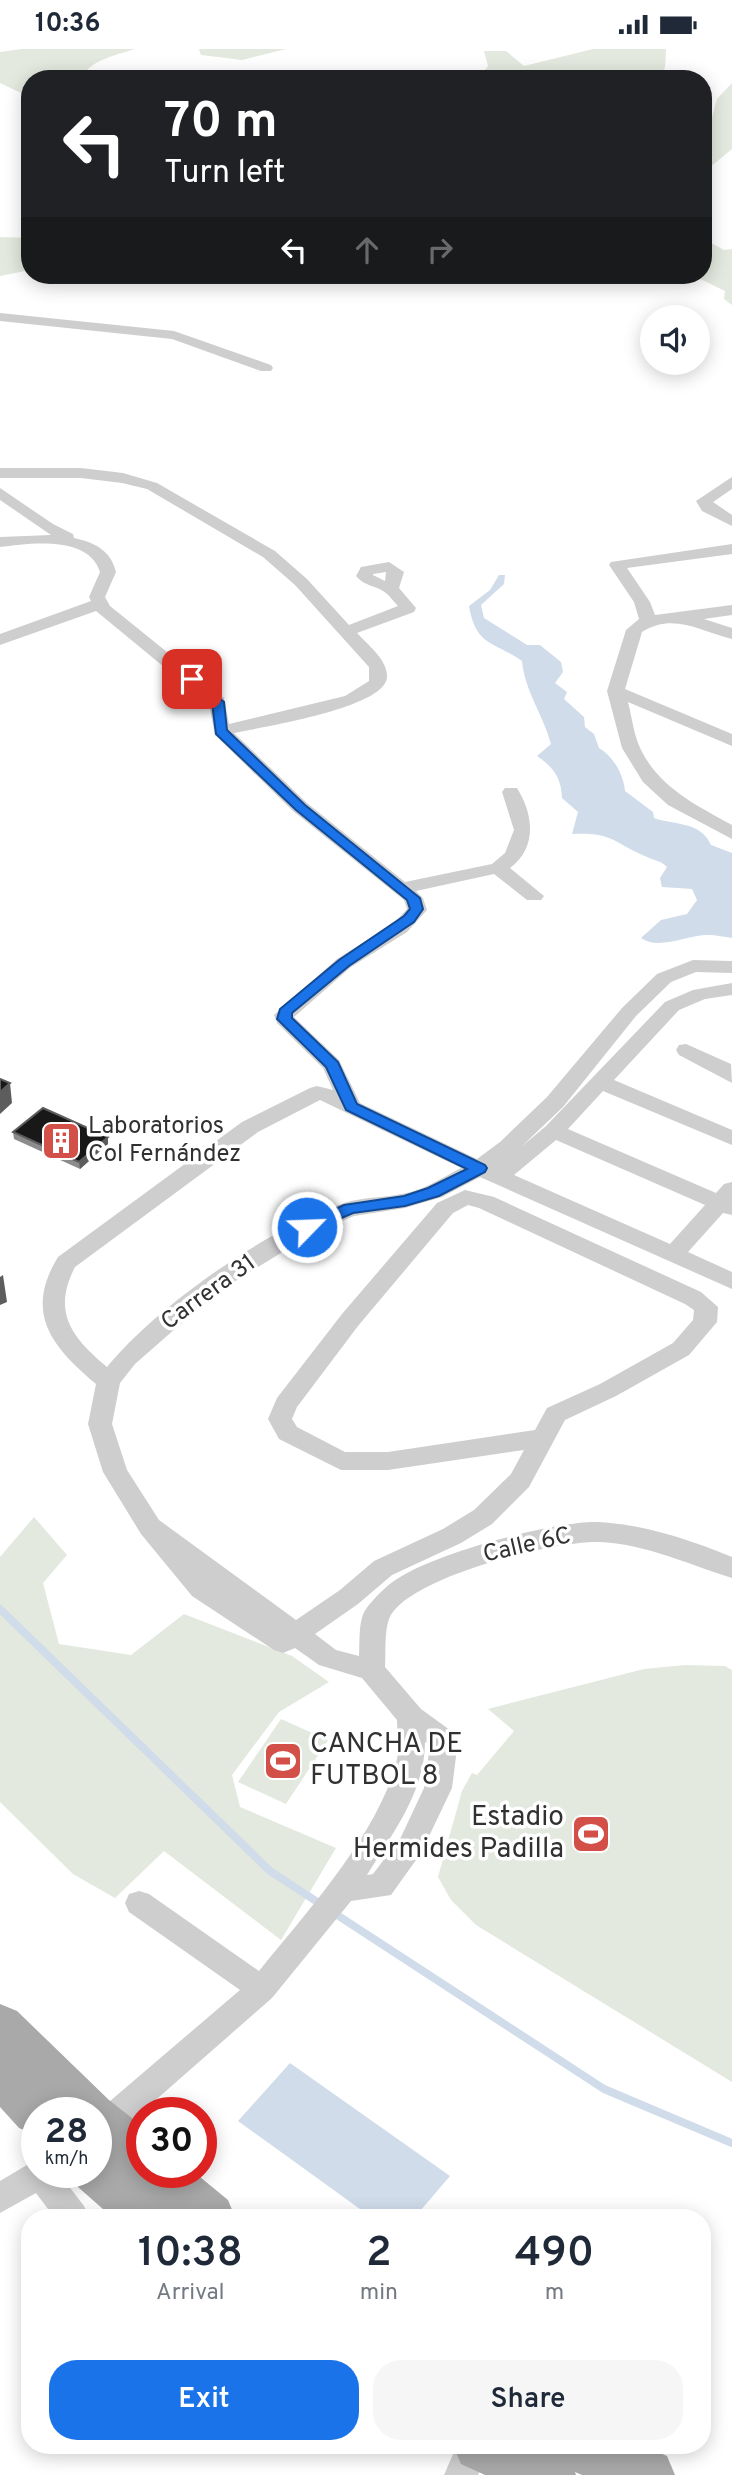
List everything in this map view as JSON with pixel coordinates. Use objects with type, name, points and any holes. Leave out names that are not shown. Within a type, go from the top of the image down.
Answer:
[{"type":"main road","points":[[0,2027],[64,2097]]},
{"type":"main road","points":[[0,2073],[23,2097]]},
{"type":"main road","points":[[112,2158],[144,2209]]},
{"type":"main road","points":[[176,2188],[201,2209]]},
{"type":"main road","points":[[501,2454],[549,2475]]},
{"type":"main road","points":[[598,2454],[648,2475]]},
{"type":"street","points":[[0,300],[13,309],[56,308]]},
{"type":"street","points":[[0,317],[148,331],[190,340],[266,367]]},
{"type":"street","points":[[0,473],[81,473],[123,478],[152,486],[269,554],[301,582],[377,666],[377,684],[370,690],[331,706],[221,731]]},
{"type":"street","points":[[732,482],[704,501],[708,508],[732,521]]},
{"type":"street","points":[[0,493],[47,527],[88,547],[106,563],[108,572],[97,597],[99,604],[218,702],[221,731],[300,807],[414,898],[416,909],[409,919],[344,963],[284,1015],[332,1065],[351,1107]]},
{"type":"street","points":[[0,542],[51,538],[88,547]]},
{"type":"street","points":[[648,621],[642,602],[617,565],[732,549]]},
{"type":"street","points":[[347,631],[408,608],[391,588]]},
{"type":"street","points":[[0,640],[99,604]]},
{"type":"street","points":[[732,610],[648,621],[634,630],[615,691],[631,748],[649,778],[675,801],[732,832]]},
{"type":"street","points":[[682,617],[732,634]]},
{"type":"street","points":[[615,691],[732,741]]},
{"type":"street","points":[[403,888],[498,868],[514,856],[523,830],[511,792]]},
{"type":"street","points":[[498,868],[534,897]]},
{"type":"street","points":[[489,1173],[508,1147],[555,1102],[629,1012],[664,978],[693,966],[732,967]]},
{"type":"street","points":[[489,1173],[554,1131],[672,1006],[700,994],[732,989]]},
{"type":"street","points":[[686,1050],[724,1069],[732,1076]]},
{"type":"street","points":[[602,1083],[732,1138]]},
{"type":"street","points":[[542,1438],[388,1461],[341,1461],[288,1433],[280,1419],[286,1404],[350,1320],[445,1208],[466,1198],[486,1202],[693,1298],[706,1307],[705,1322],[681,1349],[608,1390],[556,1414],[520,1480],[483,1517],[452,1536],[383,1569],[349,1597],[283,1643],[201,1589],[150,1527],[115,1472],[100,1424],[108,1381],[78,1357],[58,1329],[52,1312],[52,1291],[66,1262],[250,1127],[317,1093],[732,1281]]},
{"type":"street","points":[[554,1131],[728,1200],[673,1255]]},
{"type":"street","name":"Carrera 31","points":[[108,1381],[136,1349],[208,1287],[307,1227],[350,1209],[405,1201],[489,1173]]},
{"type":"street","points":[[493,1446],[530,1464]]},
{"type":"street","name":"Calle 6C","points":[[376,1615],[409,1583],[472,1559],[559,1535],[596,1532],[642,1539],[691,1550],[732,1568]]},
{"type":"street","points":[[349,1597],[376,1615],[371,1670]]},
{"type":"street","points":[[112,2118],[261,1989],[338,1896],[381,1886],[411,1845],[438,1788],[444,1741],[411,1717],[371,1670],[328,1658],[297,1635]]},
{"type":"street","points":[[139,1903],[261,1989]]},
{"type":"street","points":[[0,2198],[21,2184]]},
{"type":"street","points":[[52,2188],[67,2209]]},
{"type":"street","points":[[461,2475],[470,2454]]},
{"type":"shaded area","points":[[22,49],[135,49],[112,56],[87,70],[21,70],[21,92],[0,83],[0,52]]},
{"type":"shaded area","points":[[199,49],[286,49],[242,60],[201,55]]},
{"type":"shaded area","points":[[593,49],[666,49],[663,70],[485,70],[488,66],[484,51],[506,51],[524,66]]},
{"type":"shaded area","points":[[732,83],[732,149],[712,165],[712,117],[717,99]]},
{"type":"shaded area","points":[[0,237],[21,238],[21,272],[0,276]]},
{"type":"shaded area","points":[[712,243],[724,250],[732,249],[732,305],[724,299],[725,291],[711,284]]},
{"type":"shaded area","points":[[34,1517],[67,1555],[43,1583],[59,1644],[131,1655],[184,1614],[292,1656],[329,1682],[279,1712],[232,1775],[240,1807],[336,1848],[281,1940],[164,1851],[115,1898],[73,1874],[0,1802],[0,1557]]},
{"type":"shaded area","name":"Estadio Hermides Padilla","points":[[685,1665],[725,1666],[732,1670],[732,2082],[476,1925],[451,1900],[438,1877],[462,1791],[472,1773],[477,1775],[514,1731],[488,1709],[644,1669]]},
{"type":"shaded area","name":"CANCHA DE FUTBOL 8","points":[[281,1719],[328,1740],[286,1804],[238,1782]]},
{"type":"water","points":[[499,575],[505,575],[504,584],[481,605],[484,618],[527,645],[540,645],[561,662],[563,672],[555,683],[567,692],[564,699],[584,717],[585,727],[594,734],[599,748],[617,767],[625,791],[653,812],[654,818],[694,828],[706,837],[711,845],[732,853],[732,938],[701,935],[656,943],[641,938],[661,920],[687,914],[697,900],[692,889],[662,887],[660,878],[667,867],[612,839],[597,835],[572,834],[578,812],[562,798],[555,774],[537,756],[551,744],[527,683],[522,661],[481,636],[472,619],[469,606],[490,590]]},
{"type":"water","points":[[290,2063],[450,2176],[422,2209],[360,2209],[238,2121]]},
{"type":"building","points":[[0,1079],[10,1083],[0,1092]]},
{"type":"building","name":"Laboratorios Col Fernández","points":[[43,1108],[108,1137],[79,1162],[13,1132]]},
{"type":"waterway","points":[[0,1609],[270,1871],[322,1905]]},
{"type":"waterway","points":[[334,1913],[604,2089],[732,2143]]},
{"type":"place","name":"Laboratorios Col Fernández","points":[[61,1141]]},
{"type":"place","name":"CANCHA DE FUTBOL 8","points":[[283,1761]]},
{"type":"place","name":"Estadio Hermides Padilla","points":[[591,1834]]},
{"type":"route","points":[[192,679],[218,702],[221,731],[300,807],[414,898],[416,909],[400,928],[344,963],[285,1012],[285,1019],[332,1065],[351,1107],[479,1168],[434,1192],[405,1201],[350,1209],[307,1227]]}]
